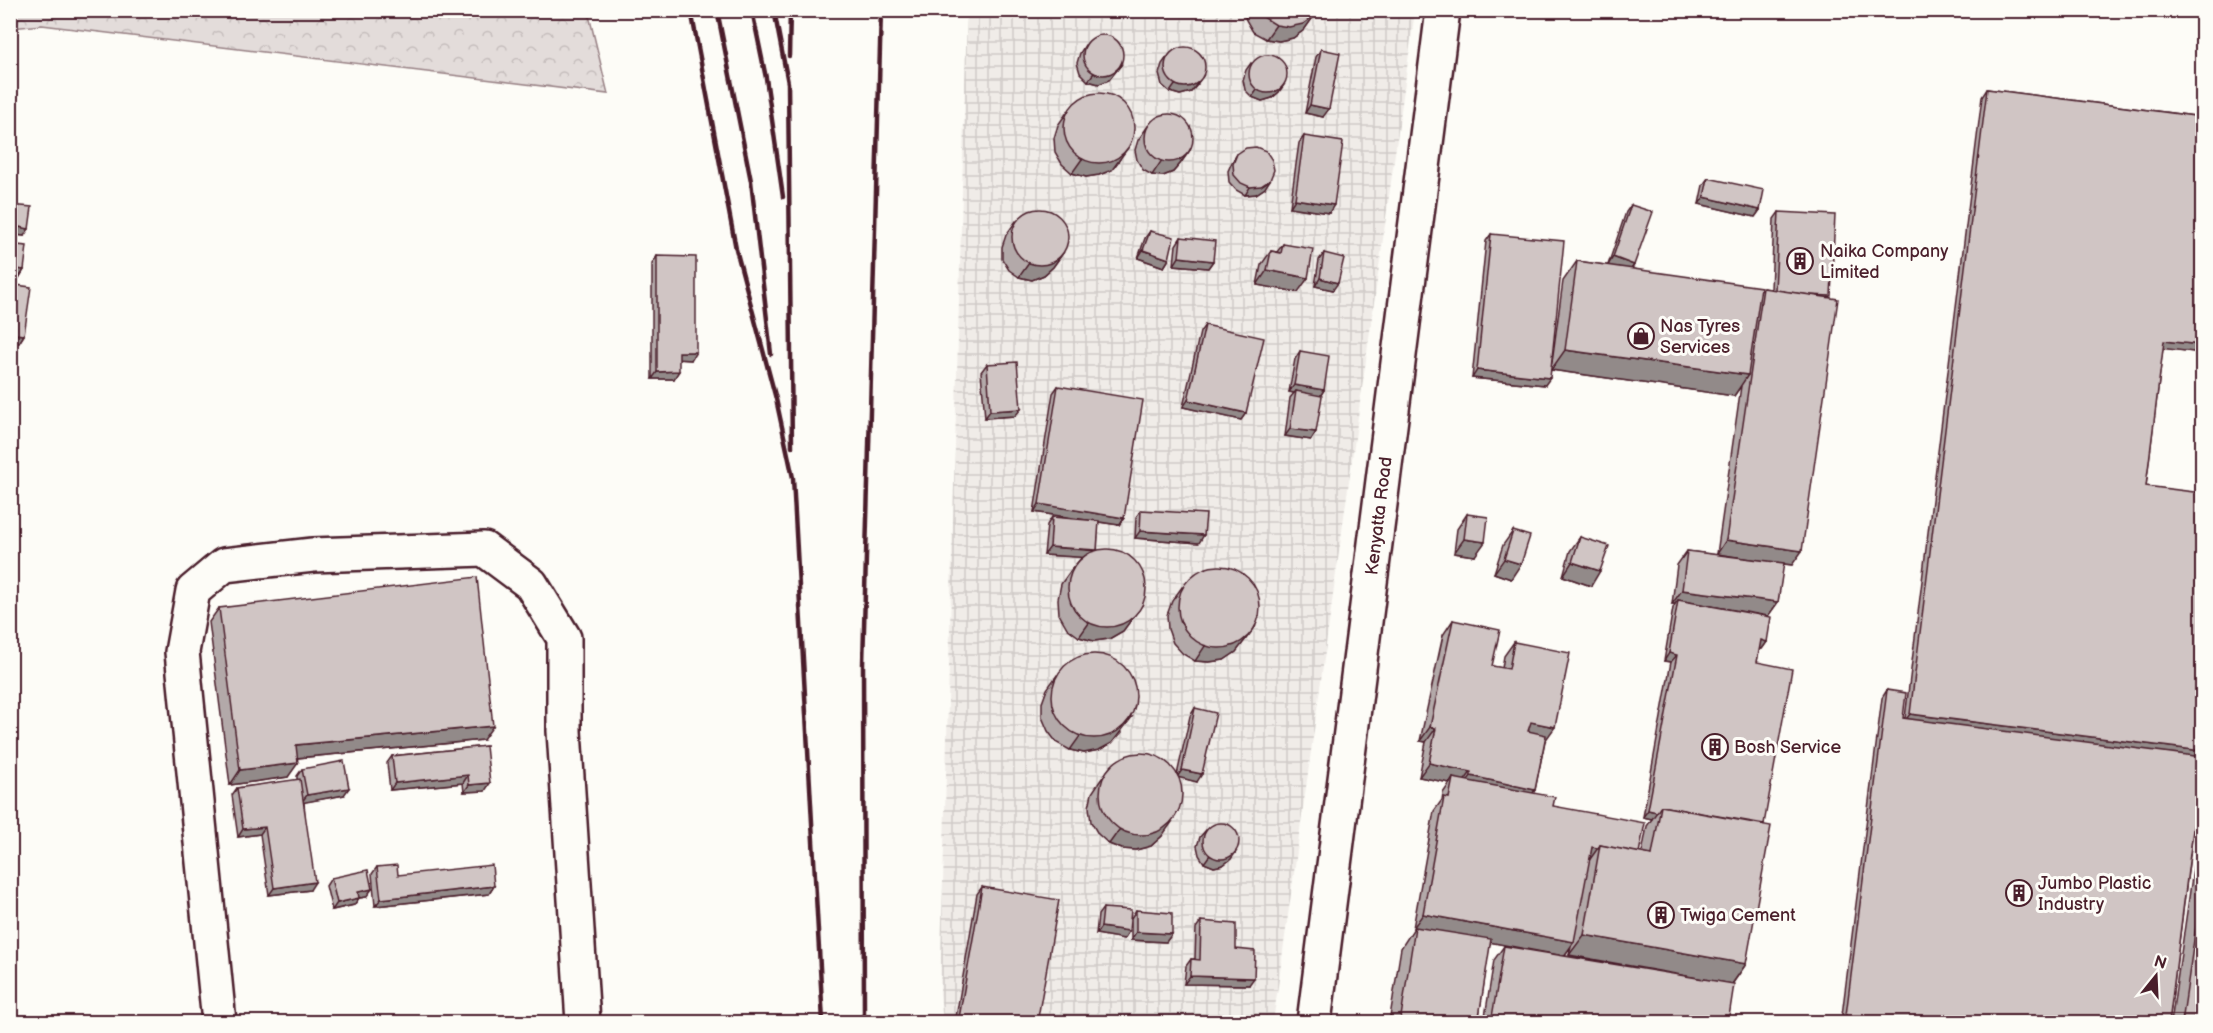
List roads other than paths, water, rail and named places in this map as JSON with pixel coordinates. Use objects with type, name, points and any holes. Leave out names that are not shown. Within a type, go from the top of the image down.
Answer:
[{"type":"main road","name":"Kenyatta Road","points":[[1314,1023],[1443,10]]},
{"type":"main road","points":[[219,1023],[182,652],[193,591],[224,565],[313,555],[484,549],[531,584],[564,638],[564,731],[583,1023]]},
{"type":"railway","points":[[691,10],[736,249],[776,399],[793,478],[823,1022]]},
{"type":"railway","points":[[717,10],[751,181],[771,354]]},
{"type":"railway","points":[[752,10],[766,78],[783,197]]},
{"type":"railway","points":[[774,10],[788,83],[792,447]]},
{"type":"railway","points":[[789,56],[790,10]]},
{"type":"railway","points":[[864,1022],[863,665],[881,10]]},
{"type":"place","name":"Naika Company Limited","points":[[1800,261]]},
{"type":"place","name":"Nas Tyres Services","points":[[1641,336]]},
{"type":"place","name":"Bosh Service","points":[[1715,747]]},
{"type":"place","name":"Jumbo Plastic Industry","points":[[2019,893]]},
{"type":"place","name":"Twiga Cement","points":[[1661,915]]}]
